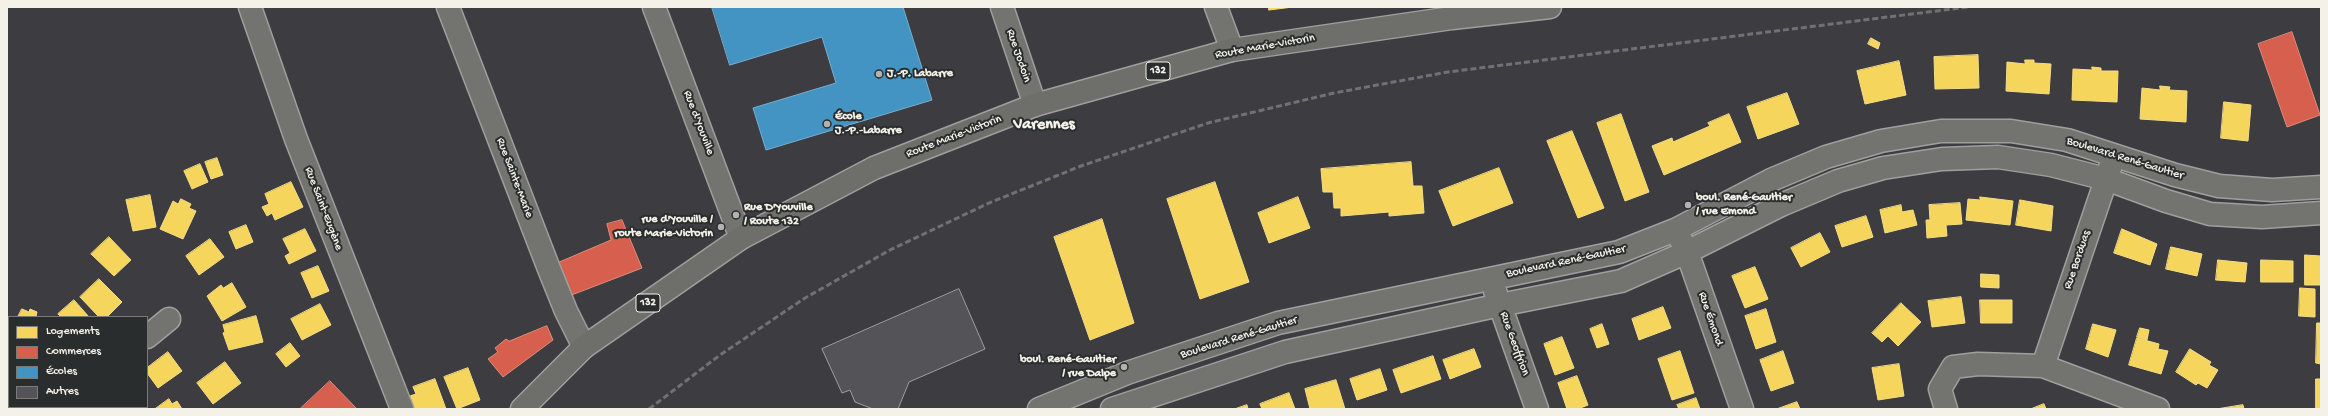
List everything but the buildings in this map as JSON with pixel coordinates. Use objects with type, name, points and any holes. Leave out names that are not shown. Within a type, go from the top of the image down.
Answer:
[{"type":"main road","name":"Route Marie-Victorin","points":[[522,409],[584,347],[741,238],[874,168],[1035,105],[1232,50],[1450,12],[1550,7]]},
{"type":"street","name":"Rue Saint-Eugène","points":[[250,7],[296,139],[402,409]]},
{"type":"street","name":"Rue Sainte-Marie","points":[[448,7],[549,269],[566,311],[584,347]]},
{"type":"street","name":"Rue d'Youville","points":[[654,7],[741,238]]},
{"type":"street","name":"Rue Jodoin","points":[[1002,7],[1035,105]]},
{"type":"street","points":[[1216,7],[1232,50]]},
{"type":"street","name":"Boulevard René-Gaultier","points":[[1039,409],[1099,384],[1278,323],[1619,252],[1676,230],[1771,180],[1826,157],[1881,141],[1941,131],[2011,131],[2067,140],[2116,154],[2175,175],[2219,186],[2272,190],[2321,187]]},
{"type":"street","name":"Rue Borduas","points":[[2043,366],[2106,179],[2116,154]]},
{"type":"street","name":"Boulevard René-Gaultier","points":[[1112,409],[1285,352],[1500,305],[1621,281],[1687,252],[1781,205],[1838,181],[1883,168],[1942,159],[1998,157],[2051,165],[2106,179],[2166,201],[2210,214],[2262,217],[2321,213]]},
{"type":"street","name":"Rue Émond","points":[[1676,230],[1687,252],[1742,409]]},
{"type":"street","name":"Rue Geoffrion","points":[[1491,278],[1537,409]]},
{"type":"street","points":[[148,335],[169,319]]},
{"type":"street","points":[[1946,409],[1940,389],[1953,367],[1978,364],[2043,366],[2158,409]]},
{"type":"street","points":[[1099,384],[1108,409]]},
{"type":"railway","points":[[649,409],[720,355],[805,298],[890,250],[989,203],[1081,166],[1208,123],[1334,93],[1448,72],[1968,7]]},
{"type":"place","name":"J.-P. Labarre","points":[[879,74]]},
{"type":"place","name":"École J.-P.-Labarre","points":[[827,124]]},
{"type":"place","name":"boul. René-Gaultier / rue Emond","points":[[1688,205]]},
{"type":"place","name":"Rue D'Youville / Route 132","points":[[736,215]]},
{"type":"place","name":"rue d'Youville / route Marie-Victorin","points":[[721,227]]},
{"type":"place","name":"boul. René-Gaultier / rue Dalpe","points":[[1124,367]]},
{"type":"district","name":"Varennes","points":[[1044,126]]}]
